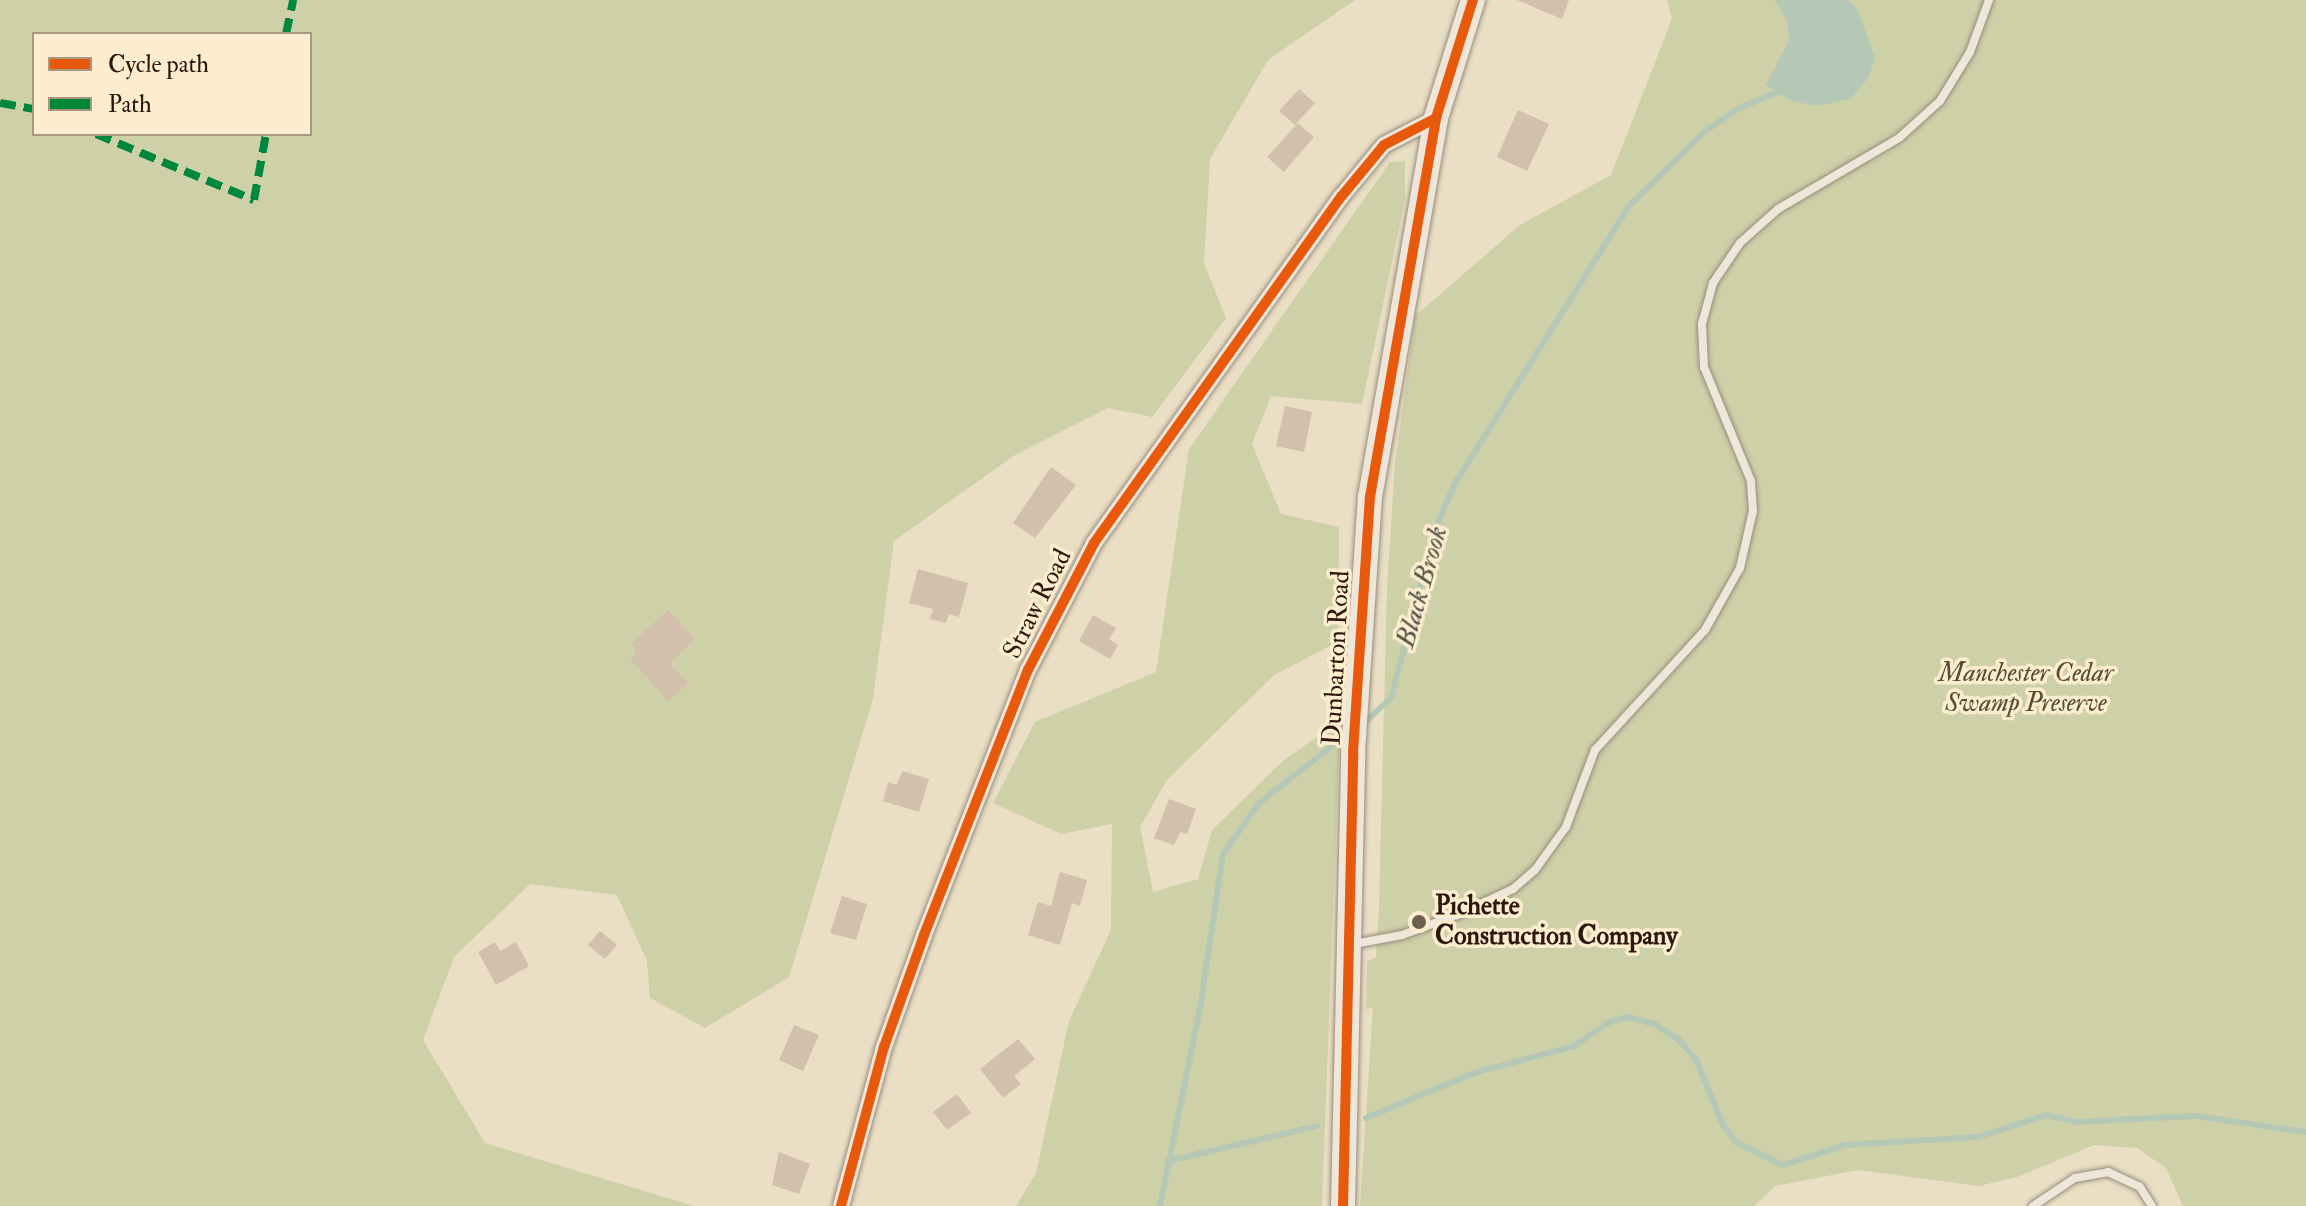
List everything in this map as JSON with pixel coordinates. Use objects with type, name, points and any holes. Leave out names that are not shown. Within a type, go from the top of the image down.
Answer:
[{"type":"street","name":"Dunbarton Road","points":[[1343,1206],[1353,752],[1370,497],[1436,118],[1473,0]]},
{"type":"street","name":"Straw Road","points":[[841,1206],[884,1047],[924,935],[1028,670],[1087,555],[1132,483],[1350,187],[1394,137],[1436,118]]},
{"type":"lane","points":[[1349,944],[1402,935],[1457,915],[1513,889],[1535,870],[1566,827],[1595,750],[1705,630],[1740,568],[1753,511],[1751,481],[1704,367],[1702,324],[1713,283],[1740,243],[1778,209],[1899,138],[1940,101],[1970,52],[1989,0]]},
{"type":"lane","points":[[2033,1206],[2075,1178],[2108,1172],[2140,1187],[2152,1206]]},
{"type":"green space","points":[[0,0],[1355,0],[1268,60],[1210,159],[1204,263],[1226,318],[1152,417],[1108,408],[1015,455],[894,541],[873,699],[789,977],[705,1028],[650,998],[647,961],[617,895],[530,884],[454,957],[423,1040],[485,1143],[694,1206],[0,1206]]},
{"type":"green space","name":"Manchester Cedar Swamp Preserve","points":[[1667,0],[2306,0],[2306,1206],[2183,1206],[2166,1168],[2137,1148],[2094,1145],[2017,1177],[1979,1186],[1858,1170],[1775,1186],[1754,1206],[1360,1206],[1373,1007],[1366,1009],[1367,961],[1376,957],[1379,907],[1387,589],[1395,464],[1415,316],[1520,225],[1611,175],[1672,19]]},
{"type":"green space","points":[[1405,161],[1405,200],[1362,404],[1271,396],[1252,444],[1281,514],[1339,527],[1338,642],[1274,675],[1167,780],[1140,827],[1153,892],[1198,879],[1212,830],[1284,760],[1340,721],[1322,1206],[1016,1206],[1036,1173],[1069,1021],[1111,930],[1112,824],[1061,834],[993,803],[1035,722],[1156,672],[1189,449],[1390,162]]},
{"type":"shaded area","points":[[1774,0],[1848,0],[1858,10],[1875,57],[1869,77],[1850,99],[1817,106],[1792,101],[1766,85],[1789,40],[1787,20]]},
{"type":"building","points":[[1517,0],[1569,0],[1562,19]]},
{"type":"building","points":[[1299,89],[1315,103],[1295,125],[1279,111]]},
{"type":"building","points":[[1518,110],[1549,124],[1527,171],[1497,157]]},
{"type":"building","points":[[1298,123],[1314,137],[1284,172],[1267,157]]},
{"type":"building","points":[[1285,406],[1312,412],[1304,452],[1276,446]]},
{"type":"building","points":[[1051,467],[1076,485],[1035,538],[1013,523]]},
{"type":"building","points":[[918,569],[968,583],[959,617],[949,614],[946,623],[930,619],[933,609],[909,603]]},
{"type":"building","points":[[668,610],[695,639],[670,663],[688,683],[668,701],[630,659],[637,652],[631,644]]},
{"type":"building","points":[[1093,615],[1116,628],[1109,639],[1118,645],[1110,659],[1079,641]]},
{"type":"building","points":[[902,771],[929,779],[919,812],[883,801],[888,782],[897,785]]},
{"type":"building","points":[[1169,799],[1196,809],[1187,834],[1180,832],[1174,845],[1154,838]]},
{"type":"building","points":[[1060,872],[1087,880],[1080,906],[1072,903],[1060,945],[1028,935],[1038,902],[1051,906]]},
{"type":"building","points":[[842,896],[867,904],[856,940],[830,933]]},
{"type":"building","points":[[600,931],[617,945],[605,959],[588,945]]},
{"type":"building","points":[[495,942],[500,951],[516,942],[529,966],[496,985],[478,952]]},
{"type":"building","points":[[794,1025],[819,1035],[803,1071],[779,1060]]},
{"type":"building","points":[[1018,1039],[1035,1059],[1014,1076],[1021,1084],[1003,1098],[980,1069]]},
{"type":"building","points":[[957,1094],[971,1113],[947,1130],[933,1112]]},
{"type":"building","points":[[779,1152],[810,1164],[799,1194],[772,1185]]},
{"type":"waterway","name":"Black Brook","points":[[1363,724],[1391,698],[1434,532],[1454,485],[1629,206],[1704,132],[1739,108],[1788,88]]},
{"type":"waterway","name":"Black Brook","points":[[1160,1206],[1200,1008],[1223,854],[1259,803],[1346,735]]},
{"type":"waterway","points":[[1366,1118],[1474,1073],[1574,1046],[1609,1022],[1628,1017],[1654,1024],[1678,1039],[1696,1060],[1723,1125],[1736,1142],[1783,1165],[1845,1145],[1978,1137],[2046,1115],[2076,1122],[2196,1116],[2306,1132]]},
{"type":"waterway","points":[[1168,1161],[1317,1126]]},
{"type":"marked path","points":[[286,32],[293,0]]},
{"type":"marked path","points":[[0,103],[32,109]]},
{"type":"marked path","points":[[101,136],[254,200],[266,136]]},
{"type":"cycle path","points":[[1343,1206],[1353,752],[1370,497],[1436,118],[1473,0]]},
{"type":"cycle path","points":[[841,1206],[884,1047],[924,935],[1028,670],[1094,543],[1341,197],[1384,145],[1436,118]]},
{"type":"place","name":"Pichette Construction Company","points":[[1419,922]]}]
